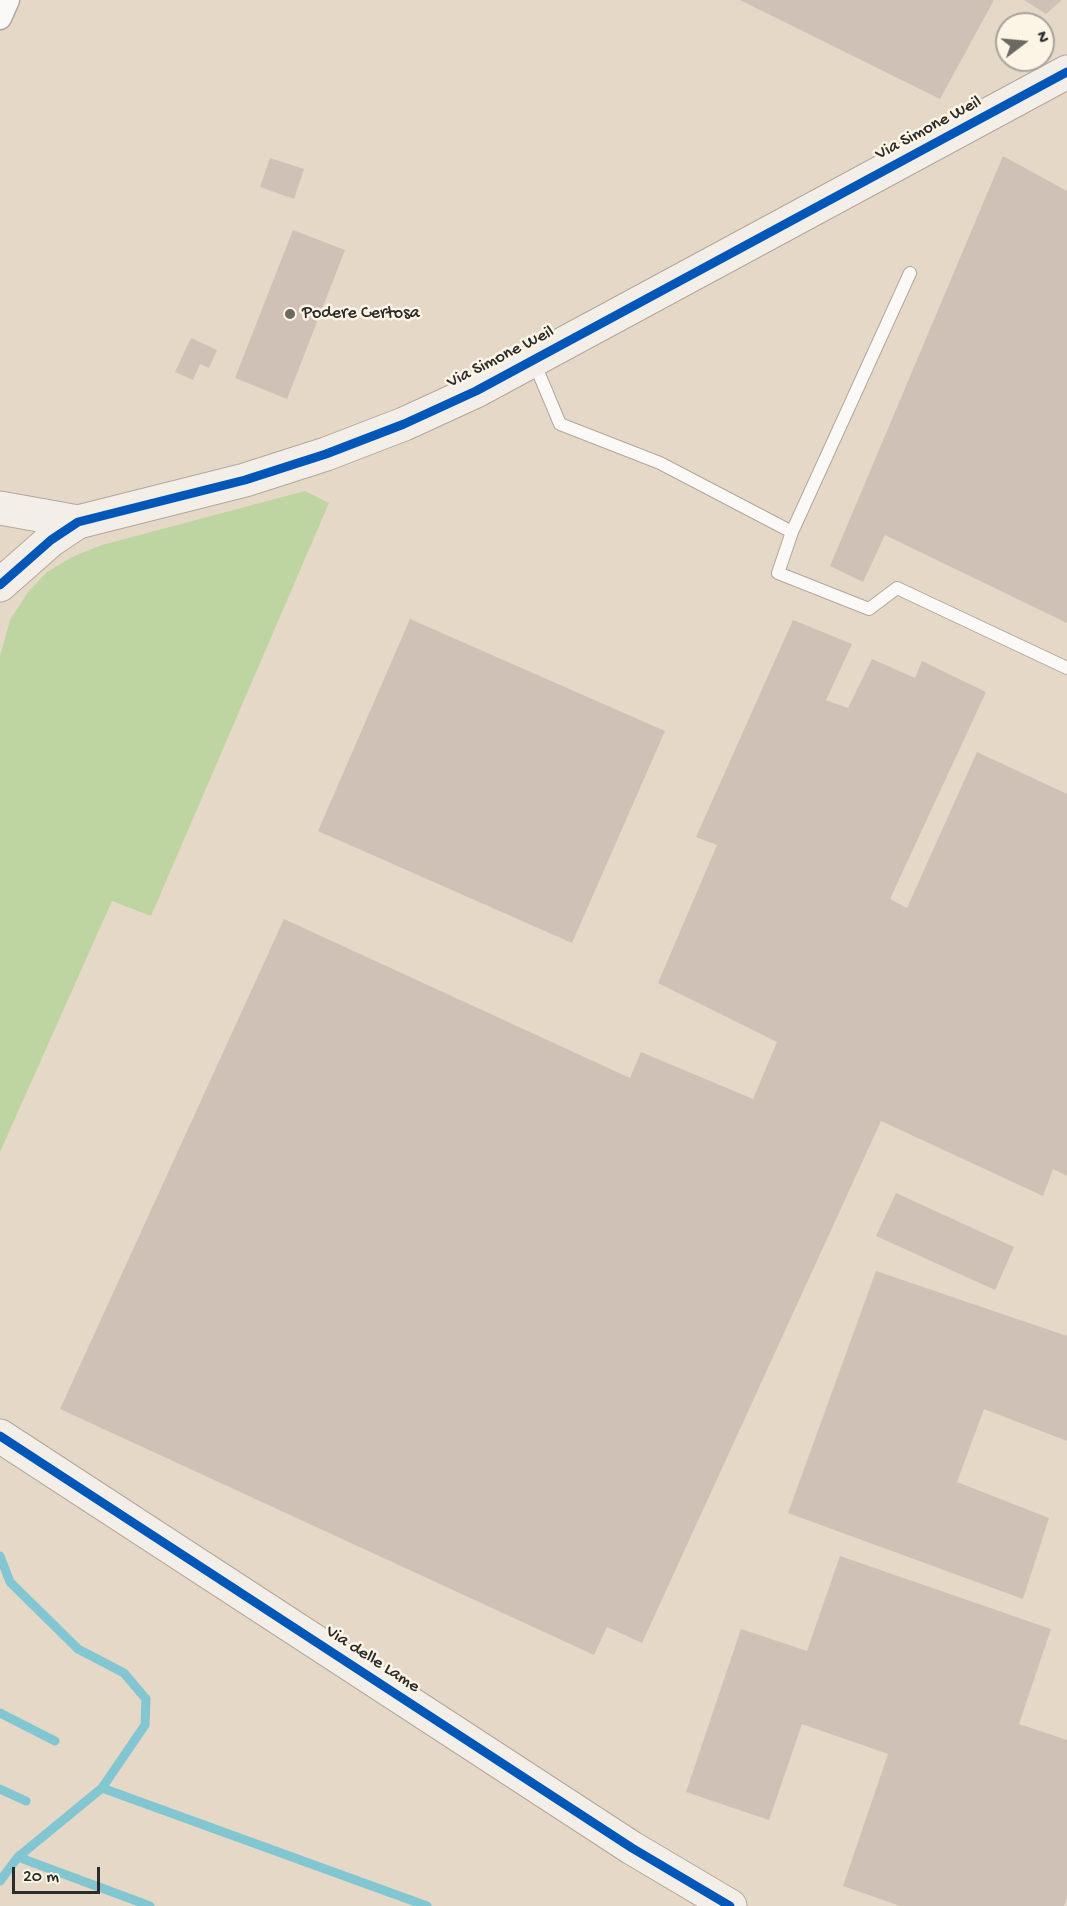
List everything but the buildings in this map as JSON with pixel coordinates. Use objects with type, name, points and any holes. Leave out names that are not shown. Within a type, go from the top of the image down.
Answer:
[{"type":"street","points":[[0,18],[8,0]]},
{"type":"street","name":"Via Simone Weil","points":[[0,585],[51,540],[78,522],[202,492],[326,454],[404,424],[534,361],[1067,72]]},
{"type":"street","name":"Via Simone Weil","points":[[0,508],[78,522]]},
{"type":"street","name":"Via delle Lame","points":[[0,1436],[622,1842],[730,1906]]},
{"type":"lane","points":[[910,273],[792,532],[778,573],[869,609],[897,588],[1067,668]]},
{"type":"lane","points":[[534,361],[560,424],[660,463],[792,532]]},
{"type":"green space","points":[[305,491],[329,503],[151,916],[112,901],[0,1152],[0,656],[10,620],[28,592],[47,572],[72,557],[102,545]]},
{"type":"waterway","points":[[0,1556],[10,1582],[78,1649],[124,1673],[146,1699],[145,1725],[102,1788],[18,1857],[0,1881]]},
{"type":"waterway","points":[[0,1713],[55,1741]]},
{"type":"waterway","points":[[102,1788],[427,1906]]},
{"type":"waterway","points":[[0,1789],[26,1801]]},
{"type":"waterway","points":[[18,1857],[150,1906]]},
{"type":"cycle path","points":[[0,585],[51,540],[78,522],[245,480],[326,454],[404,424],[476,391],[1067,72]]},
{"type":"cycle path","points":[[0,1436],[632,1848],[730,1906]]},
{"type":"place","name":"Podere Certosa","points":[[290,314]]}]
